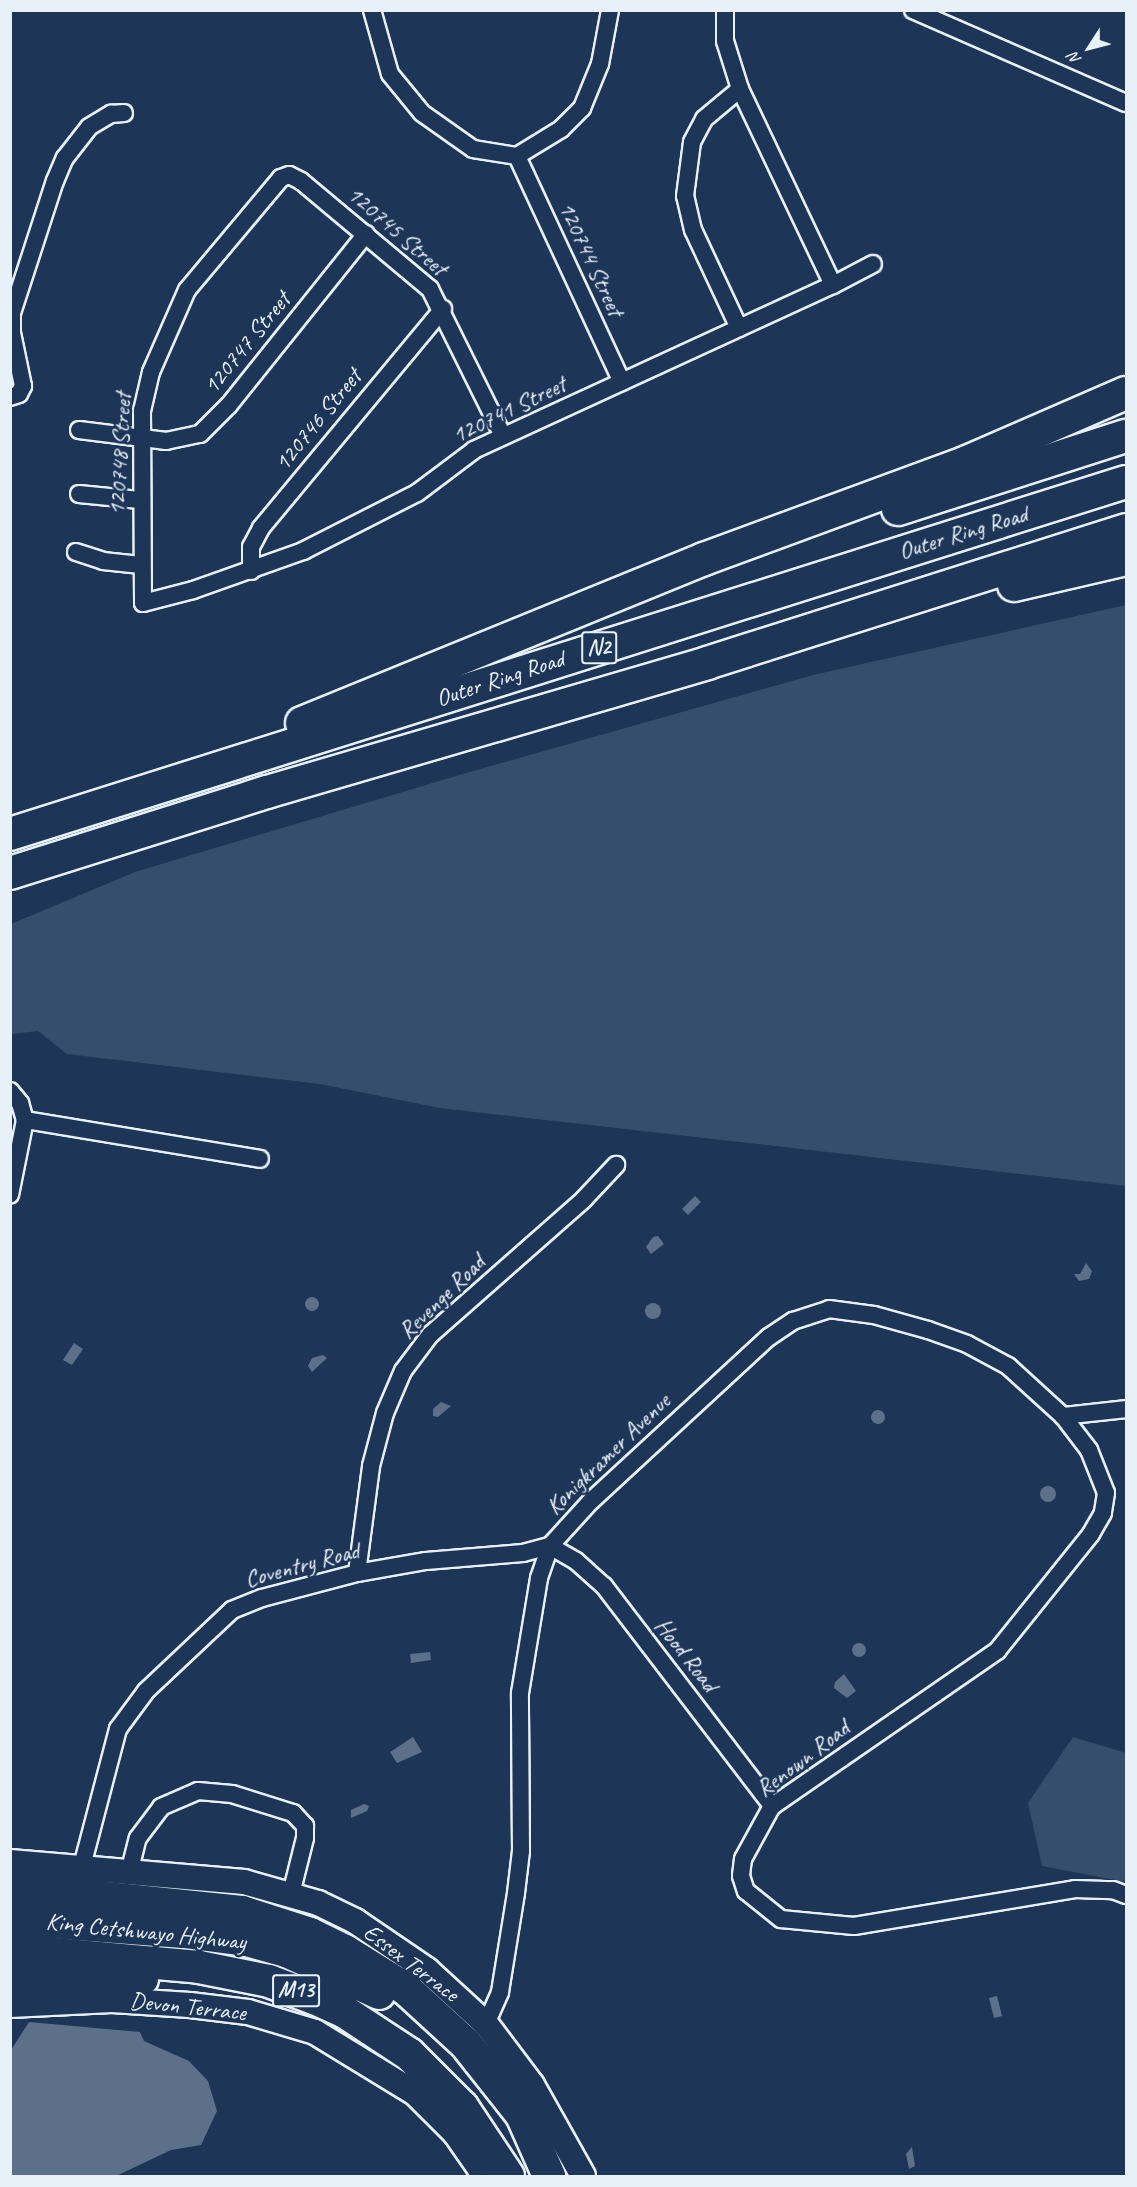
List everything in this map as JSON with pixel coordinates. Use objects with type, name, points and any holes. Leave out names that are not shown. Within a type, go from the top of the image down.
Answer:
[{"type":"highway","points":[[73,815],[715,555],[967,462],[1126,393]]},
{"type":"highway","points":[[563,617],[1126,436]]},
{"type":"highway","name":"Outer Ring Road","points":[[10,834],[1126,482]]},
{"type":"highway","name":"Outer Ring Road","points":[[10,873],[267,792],[707,663],[1126,530]]},
{"type":"highway","points":[[707,663],[1126,559]]},
{"type":"highway","points":[[10,1888],[242,1912],[310,1934],[345,1951],[406,1989],[466,2044],[522,2115],[548,2176]]},
{"type":"highway","name":"King Cetshwayo Highway","points":[[10,1919],[184,1932],[247,1940],[332,1970],[376,1991],[444,2041],[505,2107],[548,2176]]},
{"type":"highway","name":"King Cetshwayo Highway","points":[[10,1950],[199,1967],[250,1977],[345,2012],[409,2055],[462,2107],[508,2176]]},
{"type":"highway","points":[[10,1982],[250,1977]]},
{"type":"street","points":[[372,10],[390,74],[422,113],[473,148],[517,156],[561,129],[582,108],[600,64],[610,10]]},
{"type":"street","points":[[725,10],[725,41],[740,89],[833,285]]},
{"type":"street","points":[[913,10],[1126,103]]},
{"type":"street","points":[[740,89],[704,119],[696,135],[686,172],[685,196],[693,230],[740,328]]},
{"type":"street","points":[[10,397],[19,394],[23,386],[12,333],[12,313],[55,181],[65,158],[89,127],[111,114],[124,113]]},
{"type":"street","name":"120744 Street","points":[[517,156],[622,382]]},
{"type":"street","name":"120745 Street","points":[[289,175],[422,280],[443,309],[503,436]]},
{"type":"street","name":"120748 Street","points":[[143,603],[140,500],[146,390],[180,301],[273,186],[289,175]]},
{"type":"street","name":"120747 Street","points":[[79,430],[143,436],[166,441],[188,439],[207,428],[366,234]]},
{"type":"street","name":"120741 Street","points":[[143,603],[251,571],[303,551],[404,501],[474,450],[833,285],[873,264]]},
{"type":"street","name":"120746 Street","points":[[251,571],[251,547],[261,528],[443,309]]},
{"type":"street","points":[[79,494],[140,500]]},
{"type":"street","points":[[76,552],[103,561],[141,565]]},
{"type":"street","points":[[10,1091],[20,1103],[25,1120],[10,1195]]},
{"type":"street","points":[[25,1120],[260,1159]]},
{"type":"street","name":"Revenge Road","points":[[357,1573],[357,1549],[371,1466],[385,1413],[403,1371],[430,1335],[584,1199],[616,1165]]},
{"type":"street","name":"Konigkramer Avenue","points":[[486,2024],[500,1992],[521,1851],[520,1692],[539,1578],[550,1546],[591,1501],[769,1337],[818,1312],[846,1310],[874,1315],[967,1344],[1008,1366],[1063,1416]]},
{"type":"street","points":[[1063,1416],[1126,1409]]},
{"type":"street","name":"Renown Road","points":[[1063,1416],[1089,1450],[1105,1485],[1103,1512],[1091,1534],[997,1651],[772,1806],[750,1841],[741,1876],[746,1891],[781,1919],[854,1926],[1074,1888],[1113,1890],[1126,1895]]},
{"type":"street","name":"Coventry Road","points":[[81,1870],[109,1752],[123,1720],[146,1691],[232,1610],[262,1598],[357,1573],[426,1561],[523,1553],[550,1546]]},
{"type":"street","name":"Hood Road","points":[[550,1546],[576,1561],[604,1586],[772,1806]]},
{"type":"street","points":[[129,1873],[138,1838],[161,1807],[198,1791],[232,1794],[261,1800],[301,1819],[306,1832],[291,1894]]},
{"type":"street","name":"Essex Terrace","points":[[10,1862],[81,1870],[233,1881],[291,1894],[355,1921],[393,1944],[486,2024],[532,2085],[583,2176]]},
{"type":"street","name":"Devon Terrace","points":[[10,2005],[112,2000],[190,2005],[248,2012],[315,2032],[415,2093],[455,2133],[485,2176]]},
{"type":"shaded area","points":[[1126,605],[1126,1186],[440,1108],[320,1084],[67,1054],[38,1031],[11,1034],[11,924],[135,872],[466,773],[813,675]]},
{"type":"shaded area","points":[[695,1196],[701,1202],[688,1215],[682,1209]]},
{"type":"shaded area","points":[[658,1236],[664,1244],[651,1254],[646,1247],[653,1237]]},
{"type":"shaded area","points":[[1086,1263],[1092,1271],[1089,1279],[1079,1281],[1074,1274],[1080,1274]]},
{"type":"shaded area","points":[[312,1297],[317,1299],[319,1304],[317,1309],[312,1311],[307,1309],[305,1304],[307,1299]]},
{"type":"shaded area","points":[[653,1303],[659,1305],[661,1311],[659,1317],[653,1319],[647,1317],[645,1311],[647,1305]]},
{"type":"shaded area","points":[[74,1343],[83,1349],[72,1365],[63,1360]]},
{"type":"shaded area","points":[[323,1355],[327,1358],[312,1372],[308,1366],[312,1358]]},
{"type":"shaded area","points":[[441,1402],[451,1406],[438,1417],[433,1416],[433,1409]]},
{"type":"shaded area","points":[[875,1410],[881,1410],[885,1417],[881,1424],[875,1424],[871,1420],[871,1414]]},
{"type":"shaded area","points":[[1045,1486],[1051,1486],[1056,1494],[1054,1500],[1045,1502],[1040,1497],[1040,1491]]},
{"type":"shaded area","points":[[859,1643],[864,1645],[866,1650],[864,1655],[859,1657],[854,1655],[852,1650],[854,1645]]},
{"type":"shaded area","points":[[430,1652],[431,1660],[411,1663],[410,1654]]},
{"type":"shaded area","points":[[844,1674],[856,1691],[847,1698],[834,1688],[835,1682]]},
{"type":"shaded area","points":[[413,1737],[422,1752],[397,1763],[390,1752]]},
{"type":"shaded area","points":[[1073,1737],[1126,1753],[1126,1882],[1042,1866],[1028,1803]]},
{"type":"shaded area","points":[[364,1804],[369,1806],[367,1811],[351,1818],[351,1810]]},
{"type":"shaded area","points":[[997,1996],[1002,2016],[994,2018],[989,1998]]},
{"type":"shaded area","points":[[29,2022],[140,2032],[144,2041],[189,2061],[208,2081],[217,2111],[201,2145],[171,2150],[116,2176],[11,2176],[11,2050]]},
{"type":"shaded area","points":[[912,2147],[915,2166],[909,2169],[906,2154]]}]
